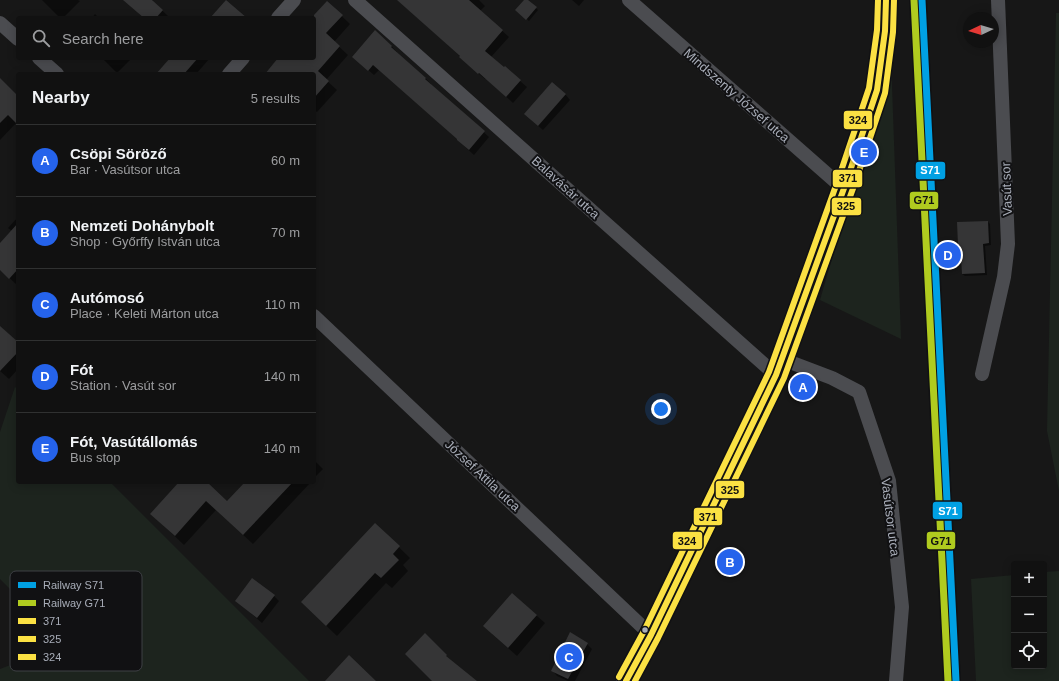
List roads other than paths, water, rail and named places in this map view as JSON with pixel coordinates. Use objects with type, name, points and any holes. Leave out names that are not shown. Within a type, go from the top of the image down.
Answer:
[{"type":"main road","points":[[626,681],[651,635],[779,367],[844,189],[877,90],[885,31],[886,0]]},
{"type":"street","points":[[280,16],[294,0]]},
{"type":"street","name":"Balavásár utca","points":[[356,0],[779,367]]},
{"type":"street","name":"Mindszenty József utca","points":[[629,0],[844,189]]},
{"type":"street","name":"Vasút sor","points":[[982,374],[1004,277],[1008,244],[998,0]]},
{"type":"street","points":[[0,23],[16,37]]},
{"type":"street","points":[[41,60],[55,72]]},
{"type":"street","points":[[231,72],[241,60]]},
{"type":"street","name":"József Attila utca","points":[[316,318],[651,635]]},
{"type":"street","name":"Vasútsor utca","points":[[779,367],[832,378],[859,392],[889,481],[902,607],[896,681]]},
{"type":"rail line","name":"G71","points":[[914,0],[948,681]]},
{"type":"rail line","name":"S71","points":[[922,0],[956,681]]},
{"type":"place","name":"Fót, Vasútállomás","points":[[864,152]]},
{"type":"place","name":"Fót","points":[[948,255]]},
{"type":"place","name":"Csöpi Söröző","points":[[803,387]]},
{"type":"place","name":"Nemzeti Dohánybolt","points":[[730,562]]},
{"type":"place","name":"Autómosó","points":[[569,657]]}]
